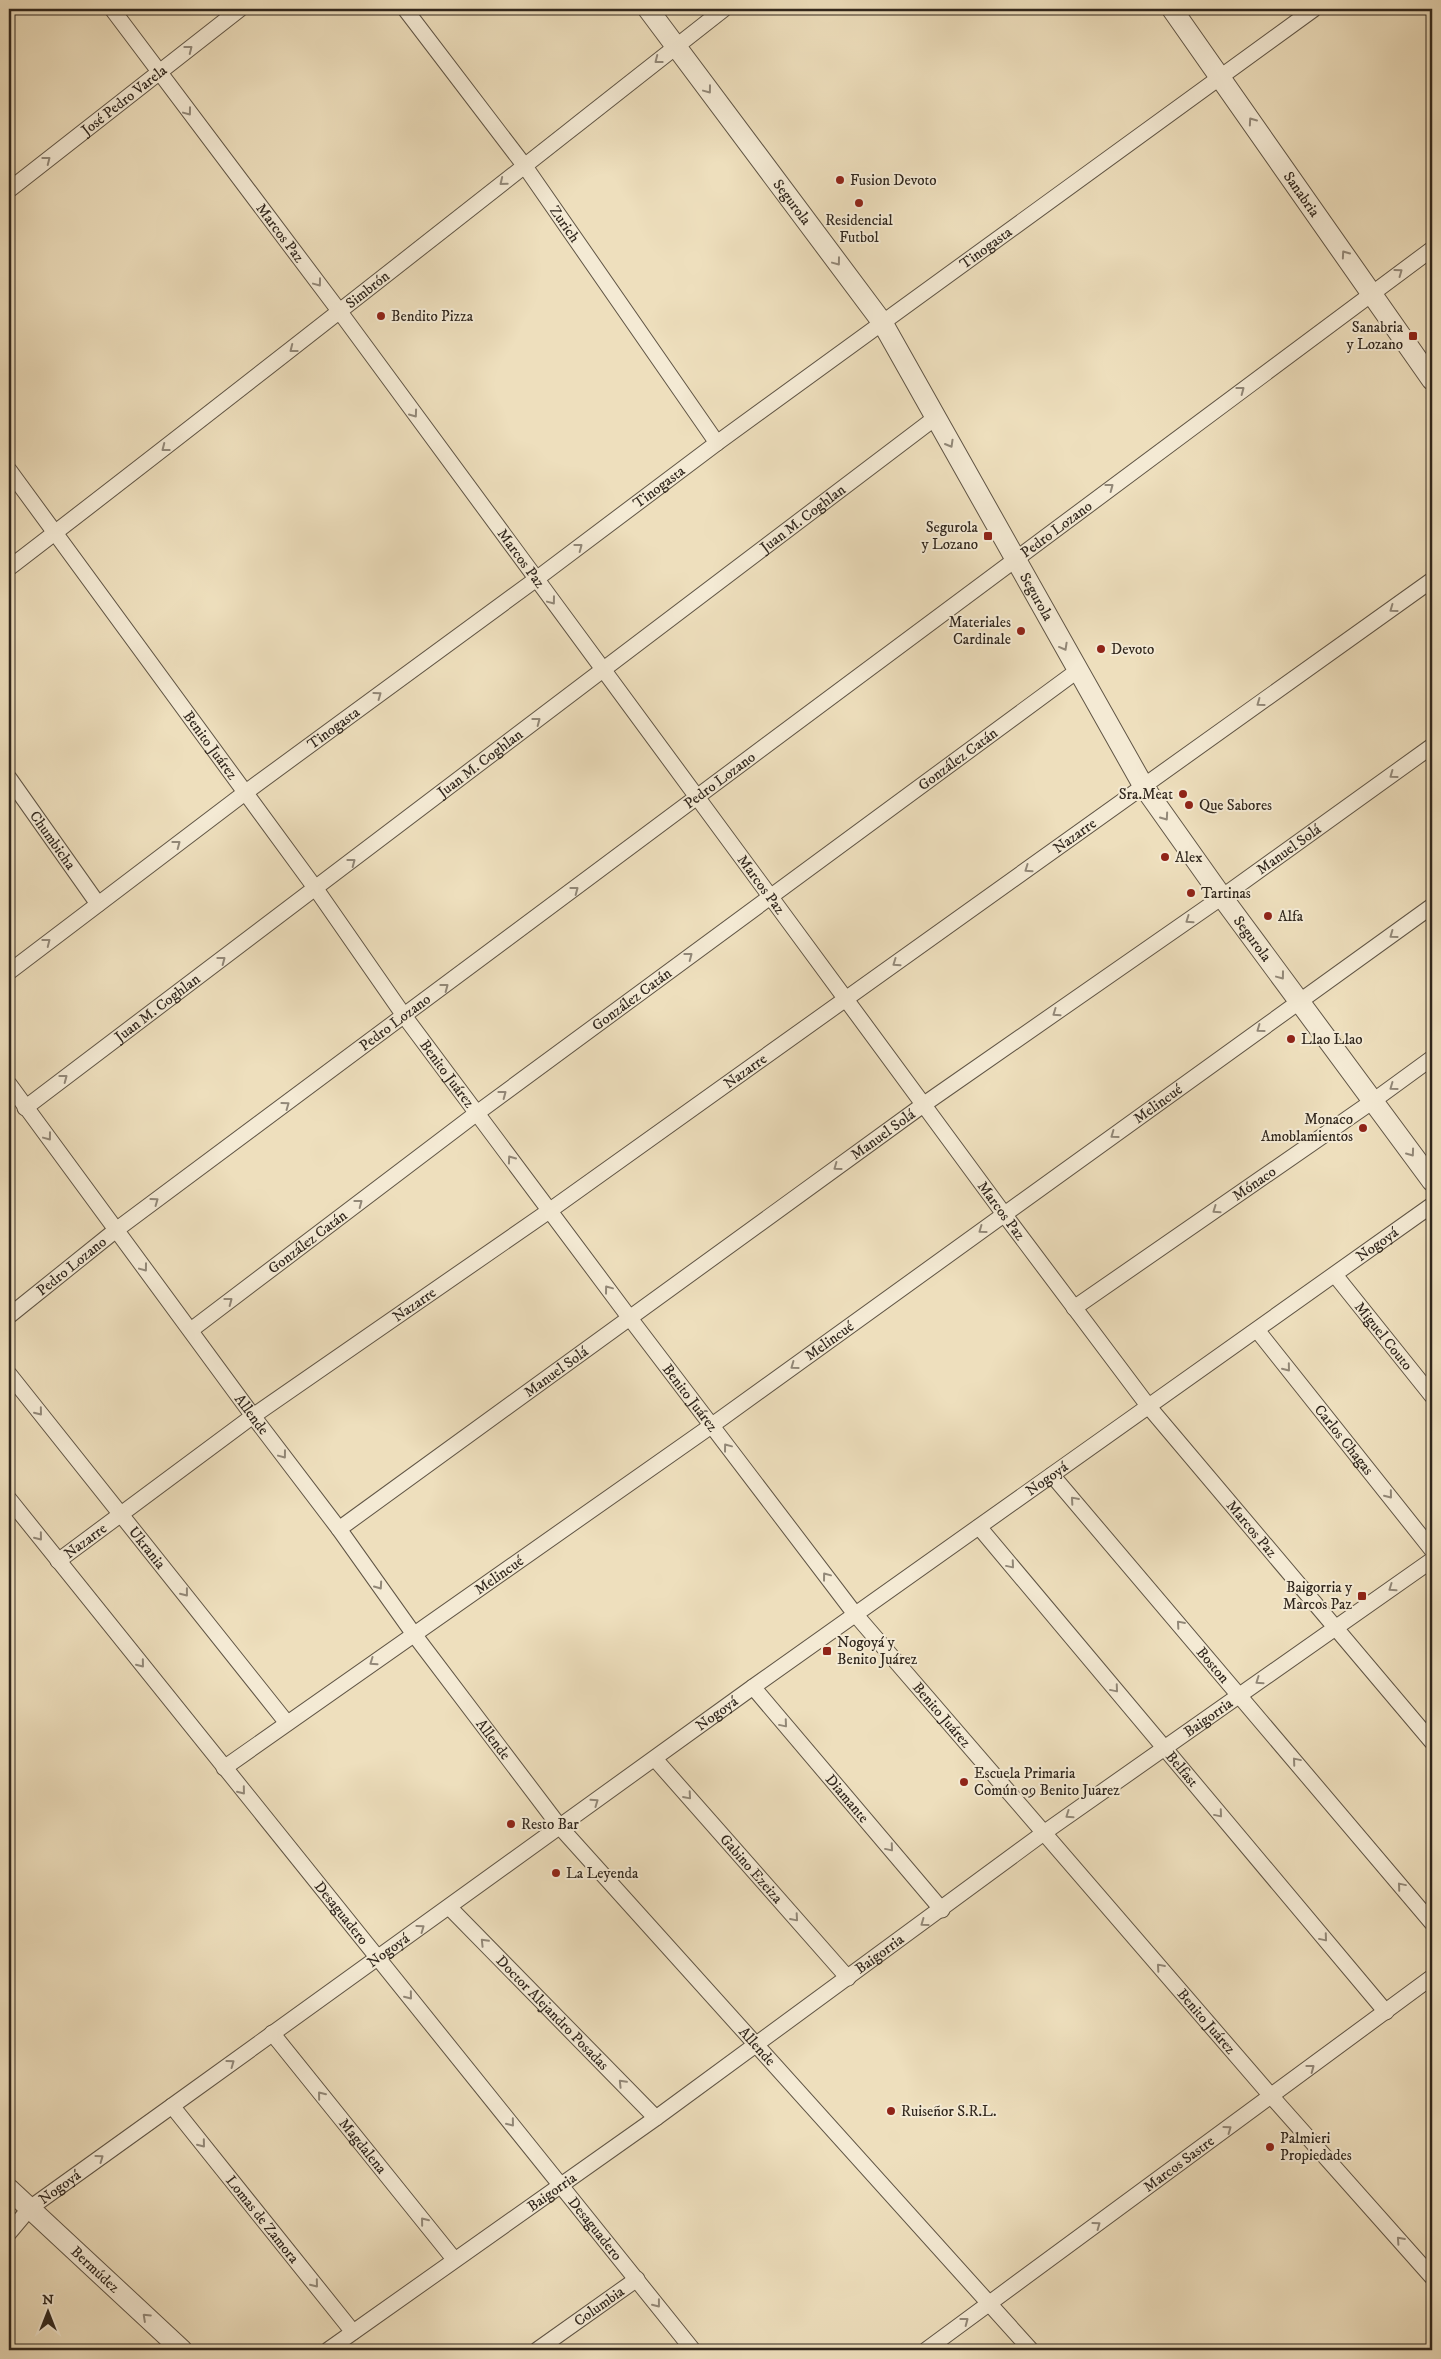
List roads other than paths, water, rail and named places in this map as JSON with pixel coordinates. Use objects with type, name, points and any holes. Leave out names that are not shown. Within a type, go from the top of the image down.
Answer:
[{"type":"street","name":"Marcos Paz","points":[[112,9],[158,73],[340,312],[535,580],[604,670],[923,1105],[1149,1407],[1432,1742]]},
{"type":"street","name":"José Pedro Varela","points":[[9,190],[240,9]]},
{"type":"street","name":"Zurich","points":[[405,9],[524,165],[717,443]]},
{"type":"street","name":"Segurola","points":[[648,9],[882,322],[1144,787],[1222,898],[1432,1181]]},
{"type":"street","name":"Simbrón","points":[[9,568],[340,312],[724,9]]},
{"type":"street","name":"Sanabria","points":[[1172,9],[1432,380]]},
{"type":"street","name":"Tinogasta","points":[[9,972],[246,792],[535,580],[717,443],[1222,78],[1314,9]]},
{"type":"street","name":"Pedro Lozano","points":[[9,1316],[116,1230],[405,1017],[1015,558],[1432,249]]},
{"type":"street","name":"Juan M. Coghlan","points":[[25,1108],[935,418]]},
{"type":"street","name":"Benito Juárez","points":[[9,470],[246,792],[405,1017],[711,1426],[855,1614],[1272,2097],[1432,2277]]},
{"type":"street","name":"Nazarre","points":[[58,1561],[123,1515],[253,1416],[549,1211],[1432,580]]},
{"type":"street","name":"González Catán","points":[[191,1330],[477,1113],[769,896],[1077,671]]},
{"type":"street","name":"Manuel Solá","points":[[339,1529],[923,1105],[1222,898],[1432,746]]},
{"type":"street","name":"Chumbicha","points":[[9,778],[98,904]]},
{"type":"street","name":"Melincué","points":[[224,1768],[413,1633],[711,1426],[1432,906]]},
{"type":"street","name":"Mónaco","points":[[1074,1308],[1432,1058]]},
{"type":"street","name":"Allende","points":[[9,1084],[253,1416],[339,1529],[413,1633],[560,1827],[755,2046],[1031,2350]]},
{"type":"street","name":"Nogoyá","points":[[9,2233],[30,2208],[656,1759],[752,1687],[1432,1205]]},
{"type":"street","name":"Miguel Couto","points":[[1335,1275],[1432,1396]]},
{"type":"street","name":"Carlos Chagas","points":[[1256,1330],[1432,1550]]},
{"type":"street","name":"Ukrania","points":[[9,1374],[287,1723]]},
{"type":"street","name":"Boston","points":[[1052,1474],[1432,1923]]},
{"type":"street","name":"Desaguadero","points":[[9,1499],[693,2350]]},
{"type":"street","name":"Belfast","points":[[979,1527],[1386,2012]]},
{"type":"street","name":"Baigorria","points":[[328,2350],[454,2259],[656,2118],[942,1910],[1045,1832],[1432,1560]]},
{"type":"street","name":"Diamante","points":[[752,1687],[942,1910]]},
{"type":"street","name":"Gabino Ezeiza","points":[[656,1759],[848,1978]]},
{"type":"street","name":"Doctor Alejandro Posadas","points":[[449,1907],[656,2118]]},
{"type":"street","name":"Marcos Sastre","points":[[926,2350],[1272,2097],[1432,1977]]},
{"type":"street","name":"Magdalena","points":[[272,2034],[454,2259]]},
{"type":"street","name":"Lomas de Zamora","points":[[172,2106],[354,2332]]},
{"type":"street","name":"Bermúdez","points":[[9,2188],[182,2350]]},
{"type":"street","name":"Columbia","points":[[537,2350],[637,2279]]},
{"type":"place","name":"Fusion Devoto","points":[[840,180]]},
{"type":"place","name":"Residencial Futbol","points":[[859,203]]},
{"type":"place","name":"Bendito Pizza","points":[[381,316]]},
{"type":"place","name":"Sanabria y Lozano","points":[[1413,336]]},
{"type":"place","name":"Segurola y Lozano","points":[[988,536]]},
{"type":"place","name":"Materiales Cardinale","points":[[1021,631]]},
{"type":"place","name":"Devoto","points":[[1101,649]]},
{"type":"place","name":"Sra.Meat","points":[[1183,794]]},
{"type":"place","name":"Que Sabores","points":[[1189,805]]},
{"type":"place","name":"Alex","points":[[1165,857]]},
{"type":"place","name":"Tartinas","points":[[1191,893]]},
{"type":"place","name":"Alfa","points":[[1268,916]]},
{"type":"place","name":"Llao Llao","points":[[1291,1039]]},
{"type":"place","name":"Monaco Amoblamientos","points":[[1363,1128]]},
{"type":"place","name":"Baigorria y Marcos Paz","points":[[1362,1596]]},
{"type":"place","name":"Nogoyá y Benito Juárez","points":[[827,1651]]},
{"type":"place","name":"Escuela Primaria Común 09 Benito Juarez","points":[[964,1782]]},
{"type":"place","name":"Resto Bar","points":[[511,1824]]},
{"type":"place","name":"La Leyenda","points":[[556,1873]]},
{"type":"place","name":"Ruiseñor S.R.L.","points":[[891,2111]]},
{"type":"place","name":"Palmieri Propiedades","points":[[1270,2147]]}]
